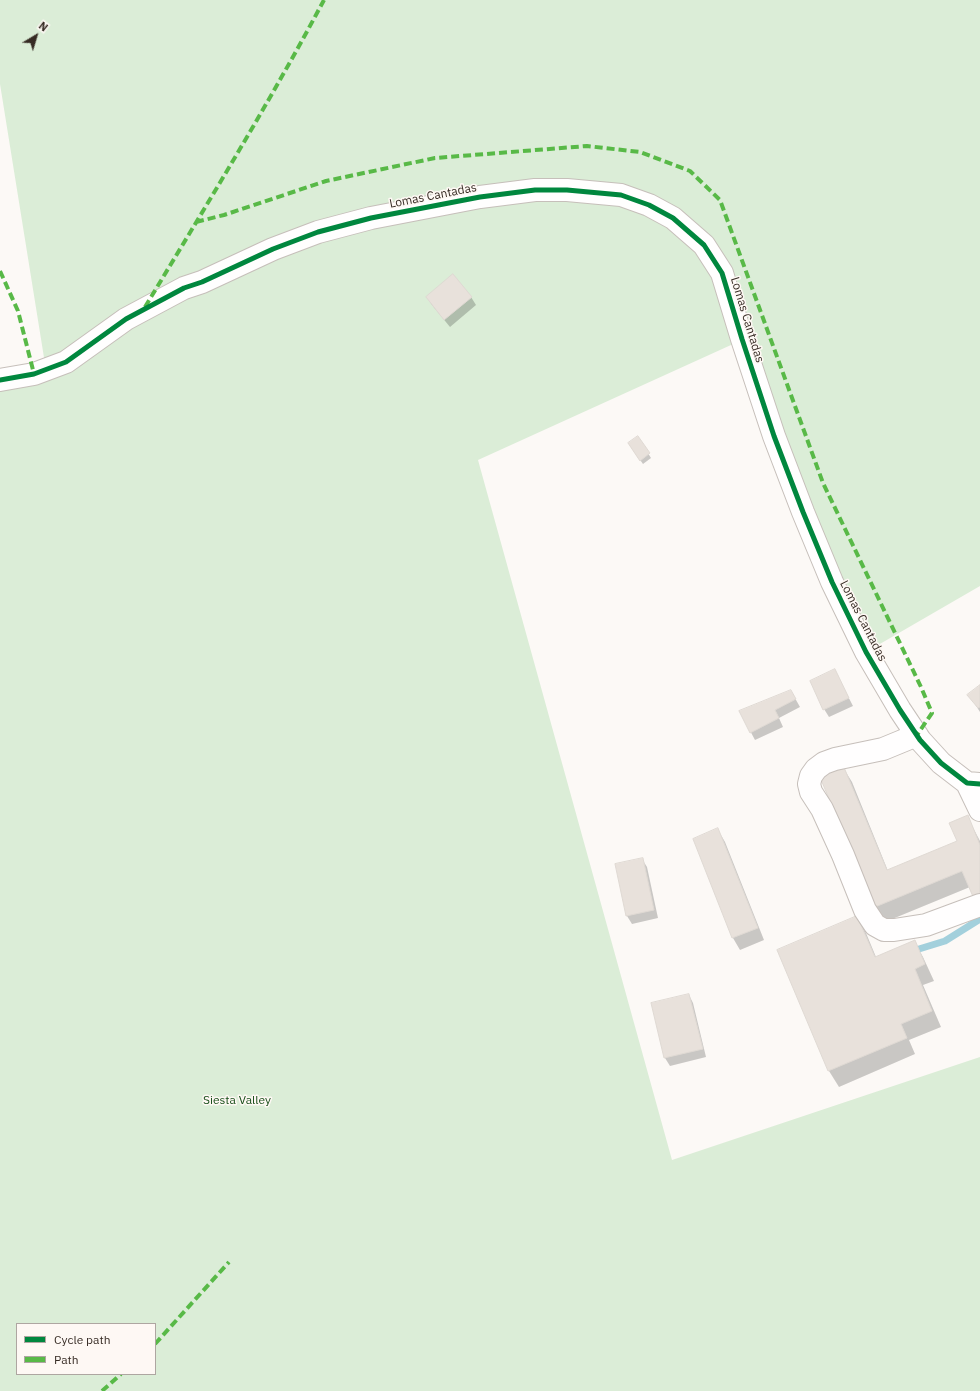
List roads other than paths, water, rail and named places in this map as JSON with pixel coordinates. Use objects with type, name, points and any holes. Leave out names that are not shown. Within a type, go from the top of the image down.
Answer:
[{"type":"street","name":"Lomas Cantadas","points":[[0,380],[34,374],[66,362],[126,319],[184,288],[202,282],[273,249],[318,232],[356,222],[480,196],[536,190],[567,190],[621,195],[649,204],[673,218],[704,246],[722,274],[774,436],[832,582],[866,652],[900,710],[917,735],[941,763],[974,783]]},
{"type":"street","points":[[917,735],[883,749],[835,759],[824,763],[816,769],[811,776],[811,792],[822,809],[843,855],[865,910],[875,925],[884,930],[926,925],[980,906]]},
{"type":"street","points":[[974,783],[980,810]]},
{"type":"waterway","points":[[919,949],[945,941],[980,919]]},
{"type":"park label","name":"Siesta Valley","points":[[237,1101]]}]
